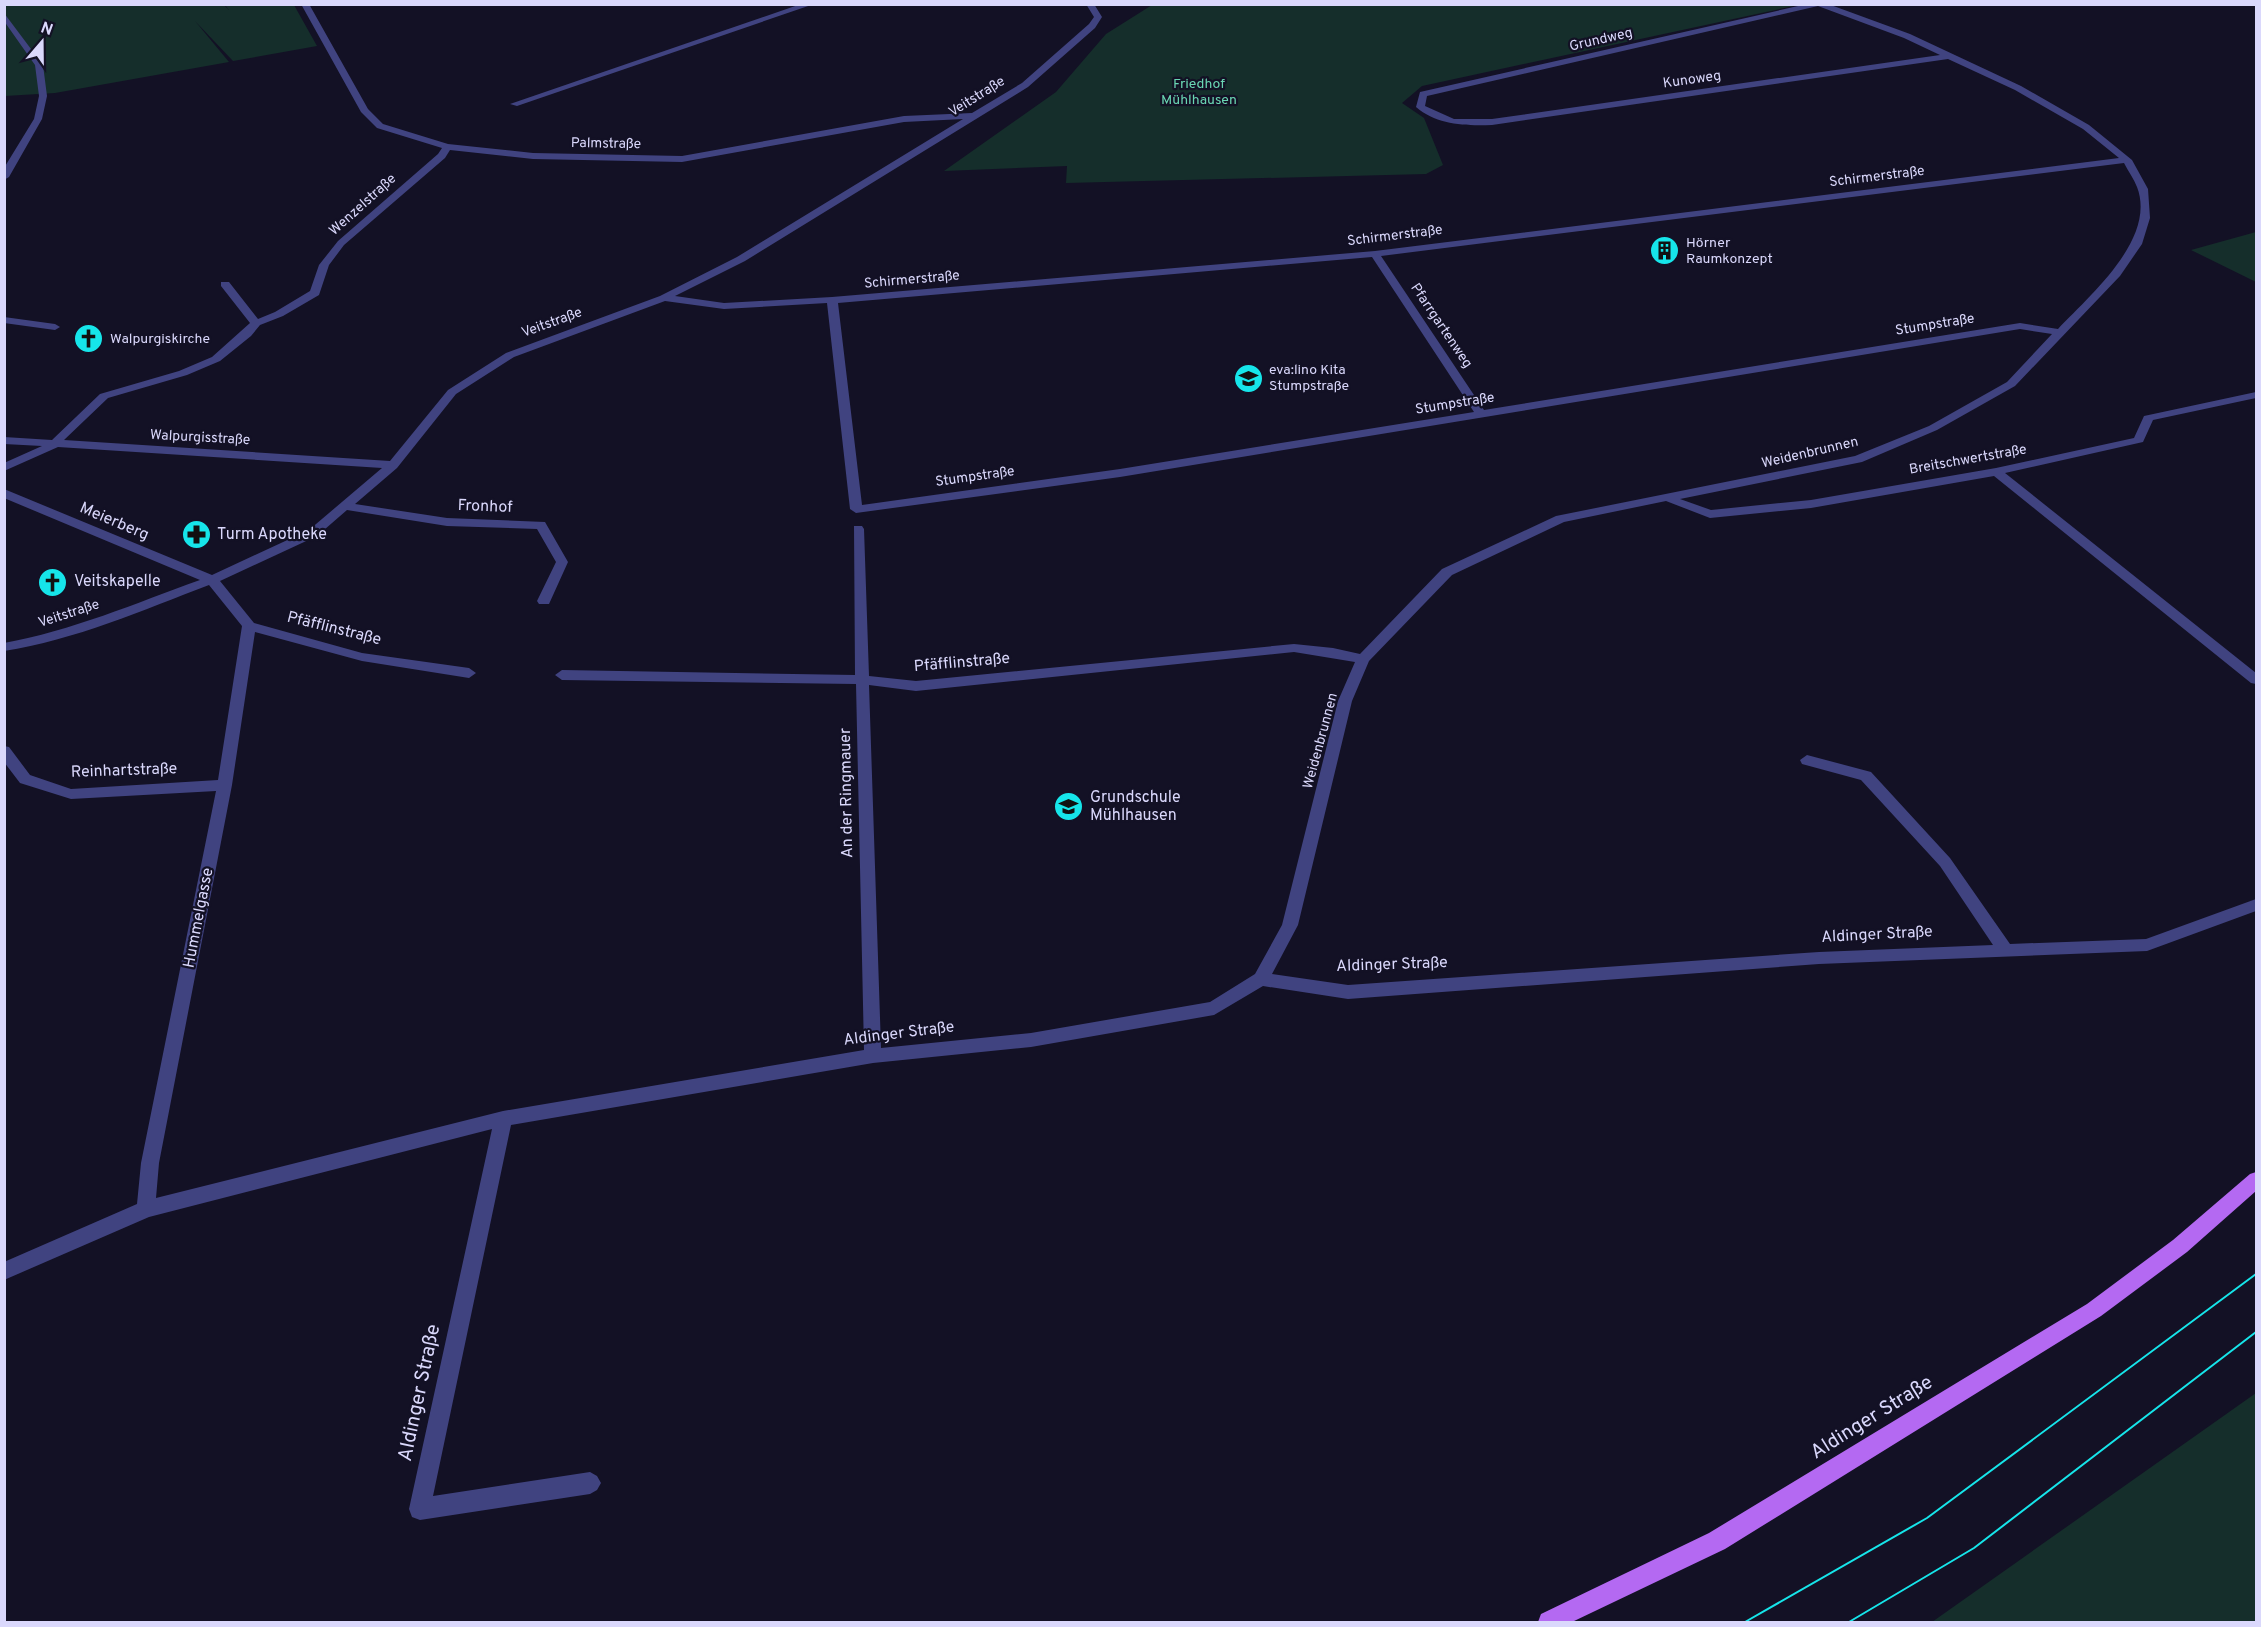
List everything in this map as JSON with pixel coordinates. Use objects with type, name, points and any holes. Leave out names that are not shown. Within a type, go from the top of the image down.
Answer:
[{"type":"main road","name":"Aldinger Straße","points":[[1549,1623],[1717,1541],[2094,1310],[2180,1246],[2256,1180]]},
{"type":"street","name":"Palmstraße","points":[[305,4],[364,110],[380,126],[447,147],[533,156],[682,159],[904,119],[975,116]]},
{"type":"street","points":[[514,104],[810,4]]},
{"type":"street","name":"Veitstraße","points":[[4,647],[28,643],[98,621],[212,580],[313,533],[393,465],[452,393],[510,355],[664,298],[741,259],[1025,85],[1092,26],[1098,17],[1090,4]]},
{"type":"street","name":"Weidenbrunnen","points":[[1261,979],[1290,925],[1345,701],[1363,659],[1446,572],[1560,519],[1670,499],[1858,459],[1933,428],[2011,384],[2058,332],[2116,274],[2137,244],[2145,218],[2143,189],[2127,160],[2086,127],[2028,93],[1907,36],[1819,4]]},
{"type":"street","name":"Grundweg","points":[[1438,118],[1420,107],[1423,94],[1819,4]]},
{"type":"street","points":[[4,15],[39,65],[43,96],[38,119],[4,177]]},
{"type":"street","name":"Kunoweg","points":[[1438,118],[1458,125],[1492,122],[1949,56]]},
{"type":"street","name":"Wenzelstraße","points":[[4,468],[53,445],[105,396],[183,373],[216,359],[247,334],[256,323],[279,314],[315,293],[324,265],[341,243],[442,156],[447,147]]},
{"type":"street","name":"Schirmerstraße","points":[[664,298],[724,306],[832,300],[1375,254],[2127,160]]},
{"type":"street","name":"Pfarrgartenweg","points":[[1375,254],[1482,415]]},
{"type":"street","points":[[225,284],[256,323]]},
{"type":"street","name":"Stumpstraße","points":[[832,300],[856,508],[1120,473],[2019,326],[2058,332]]},
{"type":"street","points":[[4,320],[55,327]]},
{"type":"street","name":"Breitschwertstraße","points":[[1670,499],[1710,514],[1811,504],[1996,472],[2139,440],[2148,418],[2256,395]]},
{"type":"street","name":"Walpurgisstraße","points":[[4,440],[53,445],[393,465]]},
{"type":"street","points":[[1996,472],[2256,680]]},
{"type":"street","name":"Meierberg","points":[[4,493],[212,580]]},
{"type":"street","name":"Fronhof","points":[[345,506],[447,522],[541,525],[562,562],[544,601]]},
{"type":"street","name":"An der Ringmauer","points":[[858,529],[873,1056]]},
{"type":"street","points":[[212,580],[249,626]]},
{"type":"street","name":"Pfäfflinstraße","points":[[249,626],[362,657],[469,673]]},
{"type":"street","name":"Hummelgasse","points":[[146,1209],[150,1163],[225,785],[249,626]]},
{"type":"street","name":"Pfäfflinstraße","points":[[562,675],[862,680],[916,686],[1294,648],[1333,652],[1363,659]]},
{"type":"street","name":"Reinhartstraße","points":[[4,751],[25,779],[71,794],[225,785]]},
{"type":"street","points":[[1807,760],[1866,776],[1945,862],[2006,950]]},
{"type":"street","name":"Aldinger Straße","points":[[4,1271],[146,1209],[503,1119],[873,1056],[1031,1040],[1214,1008],[1261,979],[1348,992],[1819,958],[2147,945],[2256,905]]},
{"type":"street","name":"Aldinger Straße","points":[[503,1119],[420,1509],[590,1483]]},
{"type":"green space","points":[[223,4],[229,10],[225,5],[294,5],[317,46],[233,61],[195,21],[229,62],[55,93],[5,96],[4,5]]},
{"type":"green space","name":"Friedhof Mühlhausen","points":[[1152,5],[1798,5],[1422,86],[1402,103],[1424,118],[1443,165],[1426,174],[1066,183],[1067,166],[944,171],[1056,92],[1106,34]]},
{"type":"green space","points":[[2256,232],[2256,282],[2191,250]]},
{"type":"green space","points":[[2256,1393],[2256,1622],[1932,1622]]},
{"type":"tram line","points":[[1745,1622],[1927,1518],[2256,1274]]},
{"type":"tram line","points":[[1849,1622],[1974,1548],[2256,1332]]},
{"type":"place","name":"Hörner Raumkonzept","points":[[1665,251]]},
{"type":"place","name":"Walpurgiskirche","points":[[89,339]]},
{"type":"place","name":"eva:lino Kita Stumpstraße","points":[[1248,378]]},
{"type":"place","name":"Turm Apotheke","points":[[196,535]]},
{"type":"place","name":"Veitskapelle","points":[[53,582]]},
{"type":"place","name":"Grundschule Mühlhausen","points":[[1069,807]]}]
